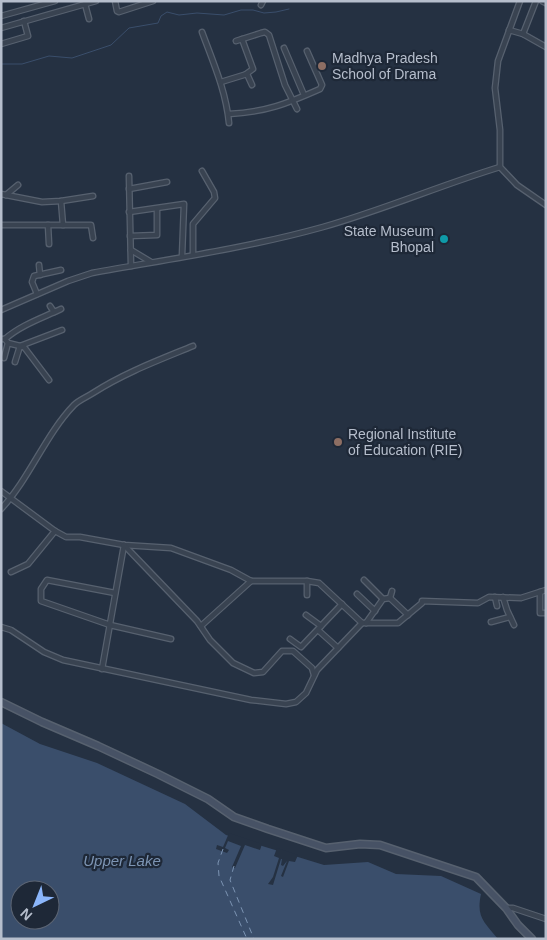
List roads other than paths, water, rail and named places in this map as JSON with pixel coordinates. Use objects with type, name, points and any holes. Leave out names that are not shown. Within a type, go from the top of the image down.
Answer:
[{"type":"street","points":[[1,44],[28,36],[23,1]]},
{"type":"street","points":[[1,16],[55,1]]},
{"type":"street","points":[[1,28],[96,1]]},
{"type":"street","points":[[115,1],[117,11],[119,12],[153,1]]},
{"type":"street","points":[[520,1],[498,61],[495,88],[500,130],[500,168],[517,185],[546,205]]},
{"type":"street","points":[[523,34],[536,1]]},
{"type":"street","points":[[542,1],[546,3]]},
{"type":"street","points":[[84,4],[89,19]]},
{"type":"street","points":[[509,30],[523,34],[546,47]]},
{"type":"street","points":[[202,32],[221,82],[229,114],[229,123]]},
{"type":"street","points":[[221,82],[246,74],[253,69],[239,40],[265,32],[269,35],[284,85],[297,109]]},
{"type":"street","points":[[284,48],[304,95]]},
{"type":"street","points":[[229,114],[258,112],[293,102],[304,95],[320,89],[322,85],[307,51]]},
{"type":"street","points":[[246,74],[252,85]]},
{"type":"street","points":[[1,310],[92,273],[286,237],[326,226],[470,176],[500,168]]},
{"type":"street","points":[[193,254],[193,224],[215,198],[214,192],[202,170]]},
{"type":"street","points":[[129,176],[131,266]]},
{"type":"street","points":[[129,189],[167,182]]},
{"type":"street","points":[[4,194],[18,185]]},
{"type":"street","points":[[4,194],[42,202],[61,202],[93,196]]},
{"type":"street","points":[[61,202],[63,225]]},
{"type":"street","points":[[129,212],[184,204],[182,256]]},
{"type":"street","points":[[130,236],[157,235],[156,209]]},
{"type":"street","points":[[1,225],[91,225],[93,238]]},
{"type":"street","points":[[48,225],[49,244]]},
{"type":"street","points":[[131,250],[152,262]]},
{"type":"street","points":[[39,265],[40,275]]},
{"type":"street","points":[[37,294],[32,282],[34,276],[61,270]]},
{"type":"street","points":[[50,306],[54,312]]},
{"type":"street","points":[[4,358],[5,340],[12,333],[61,309]]},
{"type":"street","points":[[20,346],[62,330]]},
{"type":"street","points":[[5,340],[27,349],[48,380]]},
{"type":"street","points":[[15,362],[20,346]]},
{"type":"street","points":[[1,509],[12,498],[44,446],[75,404],[146,365],[193,346]]},
{"type":"street","points":[[1,491],[66,537],[80,537],[124,545],[171,548],[231,570],[251,581],[306,581],[319,583],[364,623],[398,623],[422,601],[478,603],[489,597],[522,598],[546,590]]},
{"type":"street","points":[[11,572],[28,564],[55,531]]},
{"type":"street","points":[[102,669],[124,545]]},
{"type":"street","points":[[124,545],[233,663],[254,673],[263,672],[282,651],[293,651],[312,668],[314,675]]},
{"type":"street","points":[[115,593],[47,580],[41,588],[41,601],[110,625],[171,639]]},
{"type":"street","points":[[364,580],[383,599]]},
{"type":"street","points":[[200,626],[251,581]]},
{"type":"street","points":[[306,581],[307,595]]},
{"type":"street","points":[[390,598],[392,591]]},
{"type":"street","points":[[540,592],[540,613],[546,613]]},
{"type":"street","points":[[357,594],[375,611]]},
{"type":"street","points":[[503,596],[514,625]]},
{"type":"street","points":[[495,597],[497,606]]},
{"type":"street","points":[[1,627],[11,630],[44,652],[63,660],[267,703],[286,704],[296,702],[306,693],[317,670],[364,623],[383,599],[390,598]]},
{"type":"street","points":[[390,598],[408,615]]},
{"type":"street","points":[[290,639],[301,647],[342,604]]},
{"type":"street","points":[[306,615],[338,648]]},
{"type":"street","points":[[490,622],[510,617]]},
{"type":"street","points":[[1,702],[208,799],[234,817],[326,848],[360,844],[380,845],[466,872],[476,877],[532,939]]},
{"type":"street","points":[[506,908],[513,908],[546,919]]},
{"type":"water","name":"Upper Lake","points":[[1,723],[40,744],[97,763],[185,804],[226,835],[324,865],[368,862],[396,874],[441,876],[481,894],[480,914],[498,939],[1,939]]},
{"type":"waterway","points":[[1,64],[22,64],[49,56],[72,58],[111,45],[129,28],[158,23],[161,16],[167,12],[179,15],[197,13],[224,15],[241,10],[253,10],[264,13],[289,9]]},
{"type":"place","name":"Madhya Pradesh School of Drama","points":[[322,66]]},
{"type":"place","name":"State Museum Bhopal","points":[[444,239]]},
{"type":"place","name":"Regional Institute of Education (RIE)","points":[[338,442]]}]
